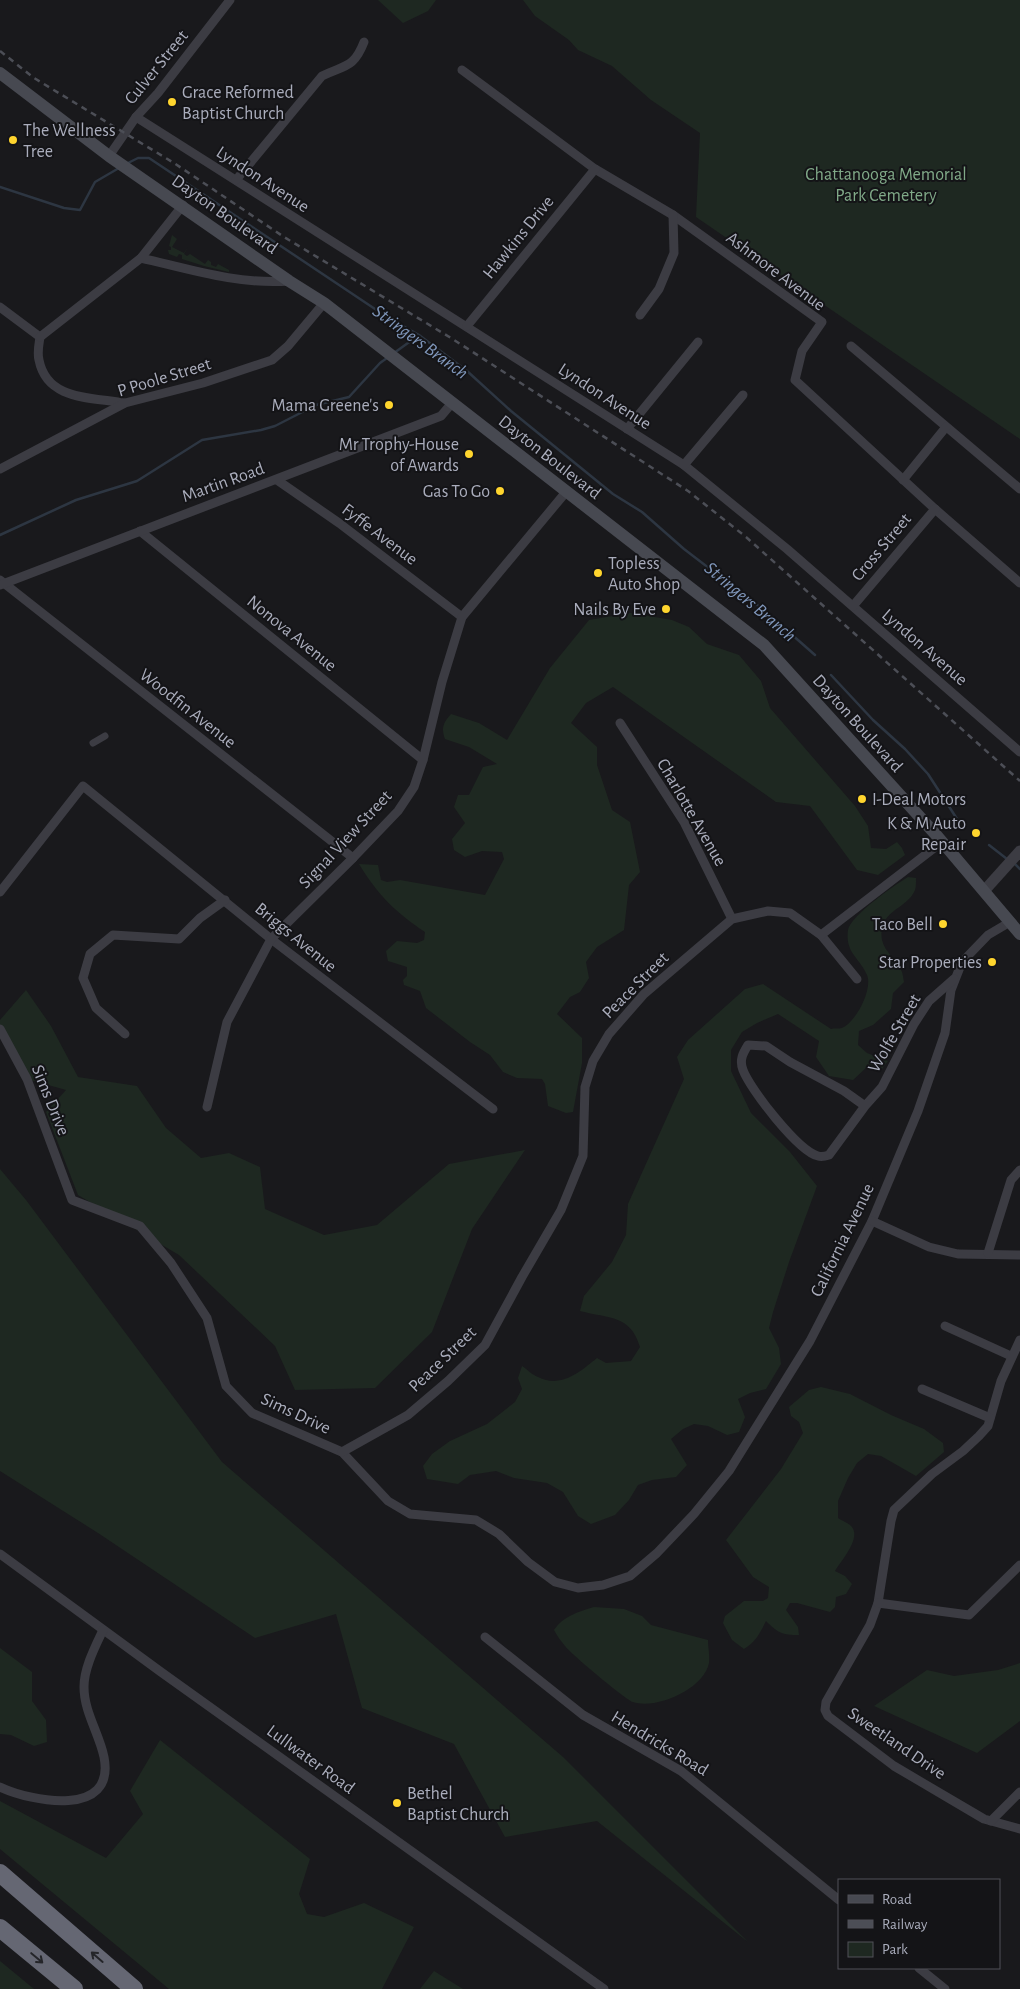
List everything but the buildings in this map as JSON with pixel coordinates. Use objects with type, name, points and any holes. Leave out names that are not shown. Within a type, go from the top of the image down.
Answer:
[{"type":"highway","points":[[0,1873],[134,1989]]},
{"type":"highway","points":[[0,1928],[74,1989]]},
{"type":"main road","name":"Dayton Boulevard","points":[[0,73],[109,156],[289,281],[324,303],[764,645],[942,842],[1020,934]]},
{"type":"street","name":"Culver Street","points":[[109,156],[136,117],[158,93],[230,0]]},
{"type":"street","points":[[236,180],[322,76],[350,65],[359,56],[364,42]]},
{"type":"street","name":"Ashmore Avenue","points":[[462,70],[595,169],[673,214],[822,322],[802,351],[795,380],[934,509],[1020,583]]},
{"type":"street","name":"Lyndon Avenue","points":[[136,117],[684,465],[787,549],[1020,752]]},
{"type":"street","name":"Hawkins Drive","points":[[467,326],[595,169]]},
{"type":"street","points":[[125,403],[64,393],[54,388],[44,376],[38,359],[40,337],[141,258],[182,205]]},
{"type":"street","points":[[640,315],[659,289],[674,253],[673,214]]},
{"type":"street","points":[[141,258],[237,280],[266,283],[289,281]]},
{"type":"street","name":"P Poole Street","points":[[0,469],[125,403],[203,383],[272,360],[288,346],[324,303]]},
{"type":"street","points":[[0,307],[40,337]]},
{"type":"street","points":[[627,429],[698,342]]},
{"type":"street","points":[[851,346],[1020,489]]},
{"type":"street","points":[[684,465],[743,395]]},
{"type":"street","name":"Martin Road","points":[[1,583],[277,480],[441,416],[452,403]]},
{"type":"street","points":[[903,480],[946,427]]},
{"type":"street","name":"Fyffe Avenue","points":[[277,480],[339,523],[462,617]]},
{"type":"street","name":"Signal View Street","points":[[207,1107],[227,1022],[271,939],[353,858],[398,810],[414,787],[423,760],[442,682],[462,617],[566,492]]},
{"type":"street","name":"Cross Street","points":[[853,606],[934,509]]},
{"type":"street","name":"Nonova Avenue","points":[[140,531],[423,760]]},
{"type":"street","name":"Woodfin Avenue","points":[[1,583],[353,858]]},
{"type":"street","name":"Charlotte Avenue","points":[[620,723],[684,822],[732,919]]},
{"type":"street","points":[[93,743],[105,736]]},
{"type":"street","name":"Briggs Avenue","points":[[0,892],[83,786],[271,939],[494,1109]]},
{"type":"street","points":[[821,935],[942,842]]},
{"type":"street","points":[[984,892],[1020,851]]},
{"type":"street","points":[[125,1034],[96,1008],[83,978],[90,954],[113,935],[179,939],[200,918],[225,900]]},
{"type":"street","name":"Peace Street","points":[[342,1452],[408,1414],[448,1382],[486,1345],[522,1277],[561,1210],[584,1156],[585,1087],[593,1062],[609,1034],[644,994],[732,919],[768,911],[790,913],[821,935],[857,979]]},
{"type":"street","name":"California Avenue","points":[[657,1553],[694,1514],[729,1471],[810,1341],[872,1221],[932,1075],[945,1033],[954,979],[962,962],[988,935],[1010,922]]},
{"type":"street","name":"Wolfe Street","points":[[865,1106],[844,1091],[797,1066],[766,1046],[748,1045],[741,1057],[743,1070],[773,1116],[807,1150],[818,1157],[829,1155],[865,1106],[882,1087],[914,1024],[930,1001],[954,979]]},
{"type":"street","name":"Sims Drive","points":[[0,1029],[28,1079],[72,1200],[140,1226],[146,1233],[171,1263],[207,1318],[226,1386],[252,1413],[342,1452],[388,1501],[410,1514],[476,1520],[499,1534],[528,1562],[555,1582],[578,1588],[603,1585],[630,1576],[657,1553]]},
{"type":"street","points":[[988,1254],[1012,1180],[1020,1170]]},
{"type":"street","points":[[872,1221],[929,1247],[958,1254],[1020,1255]]},
{"type":"street","points":[[945,1326],[1011,1356]]},
{"type":"street","name":"Sweetland Drive","points":[[1020,1340],[1011,1356],[988,1426],[980,1436],[932,1474],[894,1510],[890,1521],[878,1603],[870,1625],[826,1702],[825,1710],[828,1716],[894,1766],[984,1818],[1020,1829]]},
{"type":"street","points":[[922,1389],[990,1418]]},
{"type":"street","name":"Lullwater Road","points":[[0,1554],[604,1989]]},
{"type":"street","points":[[878,1603],[968,1615],[1020,1564]]},
{"type":"street","points":[[0,1787],[35,1799],[65,1802],[82,1799],[98,1788],[105,1773],[104,1756],[85,1702],[84,1686],[92,1655],[103,1630]]},
{"type":"street","name":"Hendricks Road","points":[[485,1637],[583,1716],[681,1771],[838,1899]]},
{"type":"street","points":[[991,1821],[1020,1792]]},
{"type":"street","points":[[920,1969],[945,1989]]},
{"type":"green space","points":[[378,0],[436,0],[428,11],[403,23]]},
{"type":"green space","name":"Chattanooga Memorial Park Cemetery","points":[[523,0],[1020,0],[1020,439],[696,217],[700,133],[651,100],[612,66],[578,50],[569,40],[535,16]]},
{"type":"green space","points":[[172,235],[177,239],[172,247],[184,253],[188,247],[184,254],[187,256],[190,254],[205,264],[208,260],[211,262],[211,265],[216,267],[218,264],[229,270],[229,272],[182,259],[182,255],[179,254],[177,257],[169,254],[168,250],[171,250],[169,246]]},
{"type":"green space","points":[[631,613],[672,620],[689,627],[707,644],[739,655],[761,681],[770,708],[855,806],[868,826],[871,848],[886,849],[897,842],[905,855],[878,875],[857,870],[810,806],[776,802],[613,687],[586,703],[571,723],[597,747],[597,765],[612,810],[630,822],[640,872],[629,885],[624,930],[597,947],[586,962],[589,978],[580,992],[570,997],[557,1014],[582,1038],[582,1063],[573,1112],[566,1113],[548,1106],[545,1084],[542,1079],[517,1078],[503,1072],[490,1055],[426,1008],[420,991],[404,985],[403,980],[407,976],[407,967],[388,961],[386,951],[397,941],[417,943],[424,940],[425,932],[405,918],[388,902],[373,885],[359,864],[378,865],[381,880],[387,882],[400,880],[485,895],[504,859],[502,852],[482,851],[465,857],[454,850],[452,839],[465,823],[454,807],[458,795],[469,795],[483,767],[497,764],[469,747],[445,739],[443,729],[445,723],[451,714],[479,723],[507,740],[550,668],[589,620]]},
{"type":"green space","points":[[908,877],[916,878],[915,890],[906,902],[888,916],[882,930],[884,945],[899,966],[904,982],[893,993],[891,1009],[873,1025],[859,1031],[858,1045],[867,1053],[888,1061],[882,1069],[867,1067],[853,1080],[829,1076],[816,1057],[819,1041],[778,1014],[742,1032],[731,1050],[731,1071],[751,1113],[790,1152],[817,1186],[789,1262],[769,1328],[779,1348],[781,1364],[766,1389],[750,1393],[738,1399],[745,1417],[739,1432],[727,1435],[708,1426],[694,1424],[683,1429],[671,1439],[687,1465],[676,1477],[652,1480],[638,1485],[629,1500],[615,1515],[591,1524],[578,1516],[563,1492],[547,1483],[514,1478],[496,1471],[470,1475],[458,1484],[427,1479],[423,1466],[432,1454],[450,1441],[487,1424],[515,1402],[522,1389],[518,1378],[522,1366],[536,1376],[555,1381],[570,1377],[597,1358],[606,1363],[631,1361],[640,1347],[636,1336],[624,1323],[609,1317],[580,1311],[584,1296],[612,1262],[626,1235],[628,1204],[684,1079],[677,1057],[688,1040],[745,989],[763,984],[831,1029],[842,1028],[847,1025],[862,1005],[868,988],[867,975],[851,950],[848,930],[865,909]]},
{"type":"green space","points":[[26,990],[51,1026],[78,1077],[137,1086],[166,1128],[201,1158],[229,1153],[260,1167],[265,1209],[324,1235],[377,1225],[449,1164],[525,1150],[472,1229],[432,1332],[375,1388],[295,1390],[275,1346],[179,1255],[78,1195],[46,1112],[66,1090],[27,1079],[0,1029],[0,1020]]},
{"type":"green space","points":[[0,1169],[26,1200],[222,1462],[563,1757],[748,1942],[597,1821],[505,1837],[454,1744],[362,1708],[336,1614],[255,1638],[98,1533],[0,1471]]},
{"type":"green space","points":[[821,1387],[850,1394],[924,1429],[943,1443],[944,1452],[916,1476],[881,1456],[868,1454],[857,1463],[838,1501],[838,1518],[851,1526],[854,1532],[852,1544],[835,1571],[845,1576],[852,1584],[846,1594],[836,1597],[835,1607],[830,1612],[797,1603],[790,1603],[786,1610],[798,1627],[799,1635],[788,1635],[774,1628],[766,1621],[755,1640],[744,1649],[732,1640],[723,1623],[725,1616],[744,1601],[763,1601],[768,1598],[769,1587],[753,1577],[726,1540],[781,1469],[803,1433],[799,1422],[791,1416],[789,1407],[809,1390]]},
{"type":"green space","points":[[594,1607],[624,1609],[642,1616],[651,1625],[708,1640],[709,1663],[705,1672],[689,1689],[666,1700],[643,1704],[633,1702],[569,1651],[554,1630],[566,1618]]},
{"type":"green space","points":[[0,1648],[32,1672],[32,1701],[46,1720],[47,1742],[34,1746],[11,1735],[0,1734]]},
{"type":"green space","points":[[1020,1663],[1020,1721],[977,1753],[874,1706],[927,1670],[954,1676],[998,1670]]},
{"type":"green space","points":[[160,1740],[310,1859],[299,1894],[307,1914],[324,1917],[364,1903],[414,1927],[382,1989],[169,1989],[0,1849],[0,1801],[106,1858],[143,1814],[130,1791]]},
{"type":"green space","points":[[0,1961],[34,1989],[0,1989]]},
{"type":"green space","points":[[434,1971],[463,1989],[420,1989]]},
{"type":"waterway","name":"Stringers Branch","points":[[128,163],[138,158],[149,158],[384,315],[419,335],[467,371],[511,411],[613,494],[642,512],[684,549],[765,611],[815,655]]},
{"type":"waterway","name":"Stringers Branch","points":[[0,187],[64,208],[80,210],[95,182],[119,168]]},
{"type":"waterway","points":[[394,353],[419,335]]},
{"type":"waterway","points":[[0,535],[76,500],[137,481],[202,440],[275,426],[316,405],[349,397],[380,363],[387,358]]},
{"type":"waterway","name":"Stringers Branch","points":[[831,675],[928,774],[959,822]]},
{"type":"waterway","name":"Stringers Branch","points":[[989,845],[1007,859]]},
{"type":"waterway","name":"Stringers Branch","points":[[1014,863],[1020,869]]},
{"type":"railway","points":[[0,51],[34,78],[174,163],[284,237],[451,338],[688,491],[746,537],[1020,781]]},
{"type":"place","name":"Grace Reformed Baptist Church","points":[[172,102]]},
{"type":"place","name":"The Wellness Tree","points":[[13,140]]},
{"type":"place","name":"Mama Greene's","points":[[389,405]]},
{"type":"place","name":"Mr Trophy-House of Awards","points":[[469,454]]},
{"type":"place","name":"Gas To Go","points":[[500,491]]},
{"type":"place","name":"Topless Auto Shop","points":[[598,573]]},
{"type":"place","name":"Nails By Eve","points":[[666,609]]},
{"type":"place","name":"I-Deal Motors","points":[[862,799]]},
{"type":"place","name":"K & M Auto Repair","points":[[976,833]]},
{"type":"place","name":"Taco Bell","points":[[943,924]]},
{"type":"place","name":"Star Properties","points":[[992,962]]},
{"type":"place","name":"Bethel Baptist Church","points":[[397,1803]]}]
